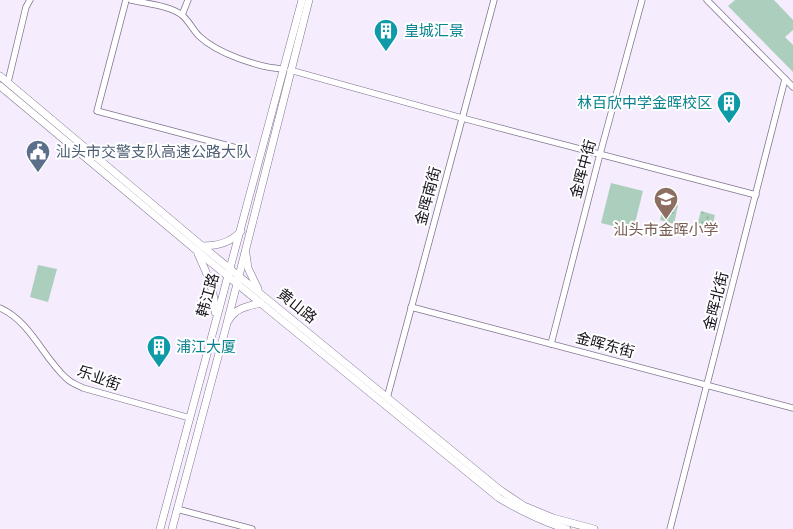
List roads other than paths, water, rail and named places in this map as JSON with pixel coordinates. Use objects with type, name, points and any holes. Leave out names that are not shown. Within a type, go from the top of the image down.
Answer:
[{"type":"street","points":[[8,82],[26,7],[30,0]]},
{"type":"street","points":[[126,0],[97,111],[244,150]]},
{"type":"street","points":[[131,0],[171,9],[182,15],[198,35],[209,44],[239,58],[272,68],[287,69],[462,118],[756,195]]},
{"type":"street","points":[[182,15],[188,0]]},
{"type":"street","name":"韩江路","points":[[172,529],[246,248],[302,0]]},
{"type":"street","name":"韩江路","points":[[160,529],[214,324],[287,69],[309,0]]},
{"type":"street","name":"金晖南街","points":[[386,398],[494,0]]},
{"type":"street","name":"金晖中街","points":[[551,344],[642,0]]},
{"type":"street","points":[[707,0],[793,87]]},
{"type":"street","name":"黄山路","points":[[0,76],[199,249]]},
{"type":"street","name":"金晖北街","points":[[670,529],[785,79]]},
{"type":"street","name":"黄山路","points":[[0,86],[229,273],[237,284],[262,299],[500,490],[524,506],[553,518],[594,529]]},
{"type":"street","points":[[214,324],[214,296],[199,249],[226,242],[237,236],[241,231]]},
{"type":"street","points":[[226,327],[232,316],[239,309],[262,299],[248,268],[246,248]]},
{"type":"street","name":"黄山路","points":[[229,273],[239,276],[262,299],[499,498],[522,512],[552,525],[568,529]]},
{"type":"street","name":"金晖东街","points":[[411,307],[793,408]]},
{"type":"street","name":"乐业街","points":[[0,308],[20,320],[56,368],[68,380],[83,388],[190,418]]},
{"type":"street","points":[[177,509],[252,529]]},
{"type":"place","name":"皇城汇景","points":[[386,52]]},
{"type":"place","name":"林百欣中学金晖校区","points":[[729,124]]},
{"type":"place","name":"汕头市交警支队高速公路大队","points":[[38,173]]},
{"type":"place","name":"汕头市金晖小学","points":[[666,220]]},
{"type":"place","name":"浦江大厦","points":[[159,368]]}]
